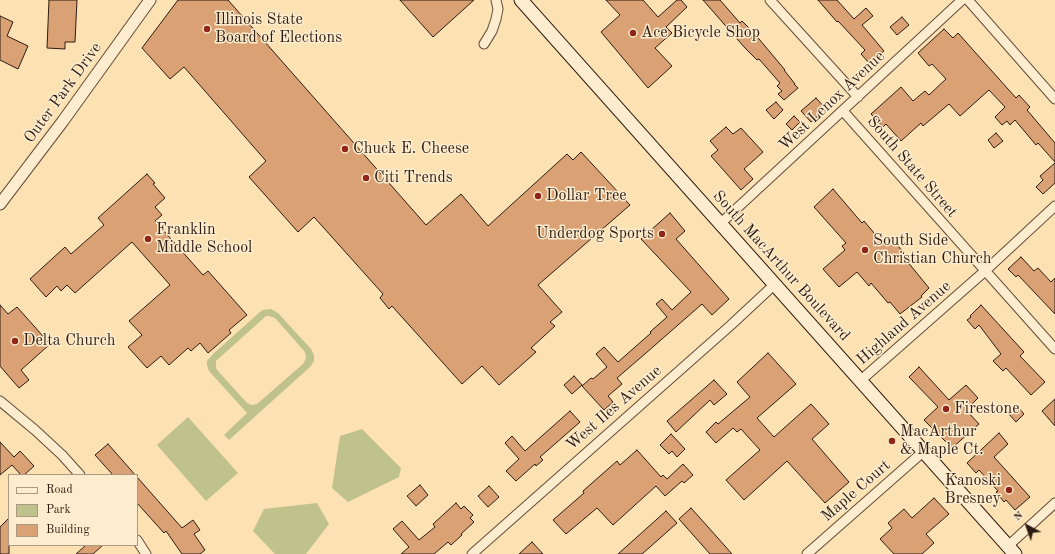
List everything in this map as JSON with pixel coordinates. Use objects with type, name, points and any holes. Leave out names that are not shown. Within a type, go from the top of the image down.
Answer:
[{"type":"main road","name":"South MacArthur Boulevard","points":[[521,0],[1012,550]]},
{"type":"street","name":"Outer Park Drive","points":[[0,204],[86,91],[150,0]]},
{"type":"street","points":[[484,44],[492,31],[496,19],[498,9],[496,0]]},
{"type":"street","name":"South State Street","points":[[770,0],[858,97]]},
{"type":"street","name":"West Lenox Avenue","points":[[721,223],[962,0]]},
{"type":"street","points":[[968,0],[1055,98]]},
{"type":"street","name":"South State Street","points":[[843,111],[1055,349]]},
{"type":"street","name":"Highland Avenue","points":[[860,381],[985,271],[1055,206]]},
{"type":"street","name":"West Iles Avenue","points":[[472,554],[776,284]]},
{"type":"street","points":[[0,401],[40,435],[79,474]]},
{"type":"street","name":"Maple Court","points":[[807,554],[924,451]]},
{"type":"street","points":[[1012,550],[1055,503]]},
{"type":"street","points":[[138,542],[146,554]]},
{"type":"green space","points":[[271,309],[278,313],[311,349],[314,355],[314,361],[310,367],[229,440],[224,435],[247,413],[209,371],[207,361],[263,310]],"holes":[[[266,316],[275,318],[305,352],[306,358],[303,364],[257,404],[252,405],[247,403],[218,371],[216,368],[216,361]]]},
{"type":"green space","points":[[188,417],[238,473],[206,501],[157,445]]},
{"type":"green space","points":[[362,429],[401,468],[399,477],[348,502],[332,488],[340,436]]},
{"type":"green space","points":[[317,503],[329,524],[306,554],[275,554],[253,531],[264,509]]},
{"type":"building","points":[[49,0],[77,0],[75,42],[65,42],[65,49],[47,48]]},
{"type":"building","points":[[178,0],[228,0],[426,225],[461,194],[488,226],[567,154],[573,160],[581,152],[630,205],[538,285],[562,312],[550,322],[555,326],[531,348],[536,352],[499,385],[482,366],[462,384],[392,306],[389,309],[380,298],[383,294],[314,217],[298,232],[249,177],[266,161],[184,67],[170,79],[142,48]]},
{"type":"building","points":[[400,0],[474,0],[433,37]]},
{"type":"building","points":[[606,0],[643,0],[658,17],[677,0],[681,0],[687,7],[666,27],[672,33],[655,48],[672,66],[648,88],[601,32],[620,15]]},
{"type":"building","points":[[703,0],[720,0],[740,23],[742,21],[754,33],[798,88],[784,100],[778,94],[782,91],[777,86],[780,83],[759,59],[757,60],[745,48]]},
{"type":"building","points":[[818,0],[837,0],[854,19],[866,8],[873,16],[862,25],[884,51],[869,63],[861,54],[865,50],[838,21],[837,22]]},
{"type":"building","points":[[0,16],[13,22],[7,36],[28,46],[18,69],[0,60]]},
{"type":"building","points":[[902,17],[909,25],[897,35],[890,27]]},
{"type":"building","points":[[944,29],[953,38],[958,33],[1016,98],[1019,95],[1030,107],[1027,110],[1055,143],[1055,162],[1038,143],[1036,145],[1015,120],[1010,125],[1007,121],[1002,125],[995,117],[1005,107],[989,90],[960,116],[949,104],[923,126],[921,123],[901,141],[886,124],[883,127],[871,114],[901,87],[913,101],[925,91],[929,95],[946,79],[932,64],[929,66],[918,53]]},
{"type":"building","points":[[816,98],[826,109],[811,122],[801,111]]},
{"type":"building","points":[[776,102],[783,110],[774,119],[766,110]]},
{"type":"building","points":[[794,116],[800,122],[792,130],[786,124]]},
{"type":"building","points":[[726,127],[733,134],[741,128],[763,152],[744,169],[753,179],[741,190],[711,156],[718,150],[710,141]]},
{"type":"building","points":[[996,133],[1003,141],[994,148],[988,140]]},
{"type":"building","points":[[1055,163],[1055,183],[1043,194],[1036,187],[1043,180],[1040,176]]},
{"type":"building","points":[[147,174],[165,198],[155,207],[162,215],[155,221],[203,275],[208,271],[247,315],[229,330],[231,333],[208,353],[200,343],[191,351],[188,348],[169,365],[161,356],[147,368],[128,347],[142,335],[129,321],[170,285],[132,242],[75,293],[67,285],[61,291],[57,286],[46,297],[30,279],[65,247],[71,254],[104,225],[98,218]]},
{"type":"building","points":[[833,189],[862,223],[864,221],[885,246],[893,240],[904,253],[902,255],[929,288],[921,296],[922,297],[900,314],[890,302],[888,303],[871,283],[869,286],[857,272],[839,287],[823,269],[845,250],[842,246],[846,243],[814,207]]},
{"type":"building","points":[[670,213],[685,231],[676,239],[729,299],[712,315],[702,304],[617,378],[622,384],[608,396],[613,402],[604,410],[582,386],[607,367],[596,354],[604,347],[618,362],[667,317],[656,304],[662,299],[672,310],[691,292],[641,239]]},
{"type":"building","points":[[1021,257],[1034,271],[1038,268],[1051,282],[1055,278],[1055,314],[1018,275],[1016,277],[1008,269]]},
{"type":"building","points":[[0,305],[8,314],[17,307],[50,344],[21,370],[29,380],[19,388],[0,366]]},
{"type":"building","points":[[981,305],[1024,352],[1020,356],[1045,382],[1031,395],[1006,368],[1003,371],[993,361],[1001,354],[979,325],[975,329],[967,320]]},
{"type":"building","points":[[768,353],[796,384],[757,418],[774,437],[811,404],[829,424],[812,439],[849,482],[825,503],[787,461],[744,500],[726,480],[760,450],[741,429],[737,432],[733,428],[716,443],[706,432],[716,422],[718,424],[750,397],[737,382]]},
{"type":"building","points":[[919,367],[949,400],[966,385],[978,398],[966,410],[979,424],[952,448],[924,420],[938,407],[909,377]]},
{"type":"building","points":[[574,376],[582,385],[572,394],[564,385]]},
{"type":"building","points":[[714,380],[727,394],[714,405],[710,400],[676,432],[667,421]]},
{"type":"building","points":[[1055,399],[1055,426],[1042,411]]},
{"type":"building","points":[[1016,405],[1024,414],[1016,422],[1008,413]]},
{"type":"building","points":[[570,411],[580,422],[540,457],[543,460],[536,466],[535,464],[516,481],[506,471],[519,459],[505,443],[512,436],[525,451]]},
{"type":"building","points":[[999,433],[1008,444],[994,457],[1030,497],[1015,510],[1006,500],[1004,502],[996,492],[998,491],[979,470],[976,473],[967,463]]},
{"type":"building","points":[[671,434],[685,449],[677,457],[672,451],[669,454],[660,445]]},
{"type":"building","points":[[0,442],[14,457],[20,451],[34,466],[25,474],[20,474],[12,465],[0,475]]},
{"type":"building","points":[[108,444],[134,474],[112,474],[95,455]]},
{"type":"building","points":[[637,450],[661,477],[663,475],[667,479],[683,464],[693,475],[684,483],[682,481],[665,496],[656,486],[613,525],[597,508],[566,534],[553,520],[617,461],[620,465]]},
{"type":"building","points":[[138,478],[182,528],[193,520],[200,530],[194,534],[205,550],[200,554],[182,554],[166,531],[164,533],[138,504]]},
{"type":"building","points":[[420,485],[428,495],[416,506],[407,496]]},
{"type":"building","points":[[489,486],[499,497],[488,507],[478,496]]},
{"type":"building","points":[[934,498],[949,514],[926,534],[934,543],[922,554],[894,554],[880,539],[892,528],[888,523],[904,509],[912,518]]},
{"type":"building","points":[[456,503],[461,509],[464,506],[473,515],[470,518],[474,522],[461,534],[462,535],[451,545],[448,542],[434,554],[401,554],[409,547],[393,529],[402,521],[419,540],[435,527],[433,524]]},
{"type":"building","points":[[691,508],[732,554],[710,554],[679,519]]},
{"type":"building","points":[[666,511],[677,523],[642,554],[618,554]]},
{"type":"building","points":[[8,519],[9,554],[0,554],[0,527]]},
{"type":"building","points":[[532,542],[543,554],[519,554]]},
{"type":"building","points":[[85,546],[102,546],[93,554],[76,554]]},
{"type":"place","name":"Illinois State Board of Elections","points":[[207,29]]},
{"type":"place","name":"Ace Bicycle Shop","points":[[633,33]]},
{"type":"place","name":"Chuck E. Cheese","points":[[345,149]]},
{"type":"place","name":"Citi Trends","points":[[366,178]]},
{"type":"place","name":"Dollar Tree","points":[[538,196]]},
{"type":"place","name":"Underdog Sports","points":[[662,234]]},
{"type":"place","name":"Franklin Middle School","points":[[148,239]]},
{"type":"place","name":"South Side Christian Church","points":[[865,250]]},
{"type":"place","name":"Delta Church","points":[[15,341]]},
{"type":"place","name":"Firestone","points":[[946,409]]},
{"type":"place","name":"MacArthur & Maple Ct.","points":[[892,441]]},
{"type":"place","name":"Kanoski Bresney","points":[[1009,490]]}]
